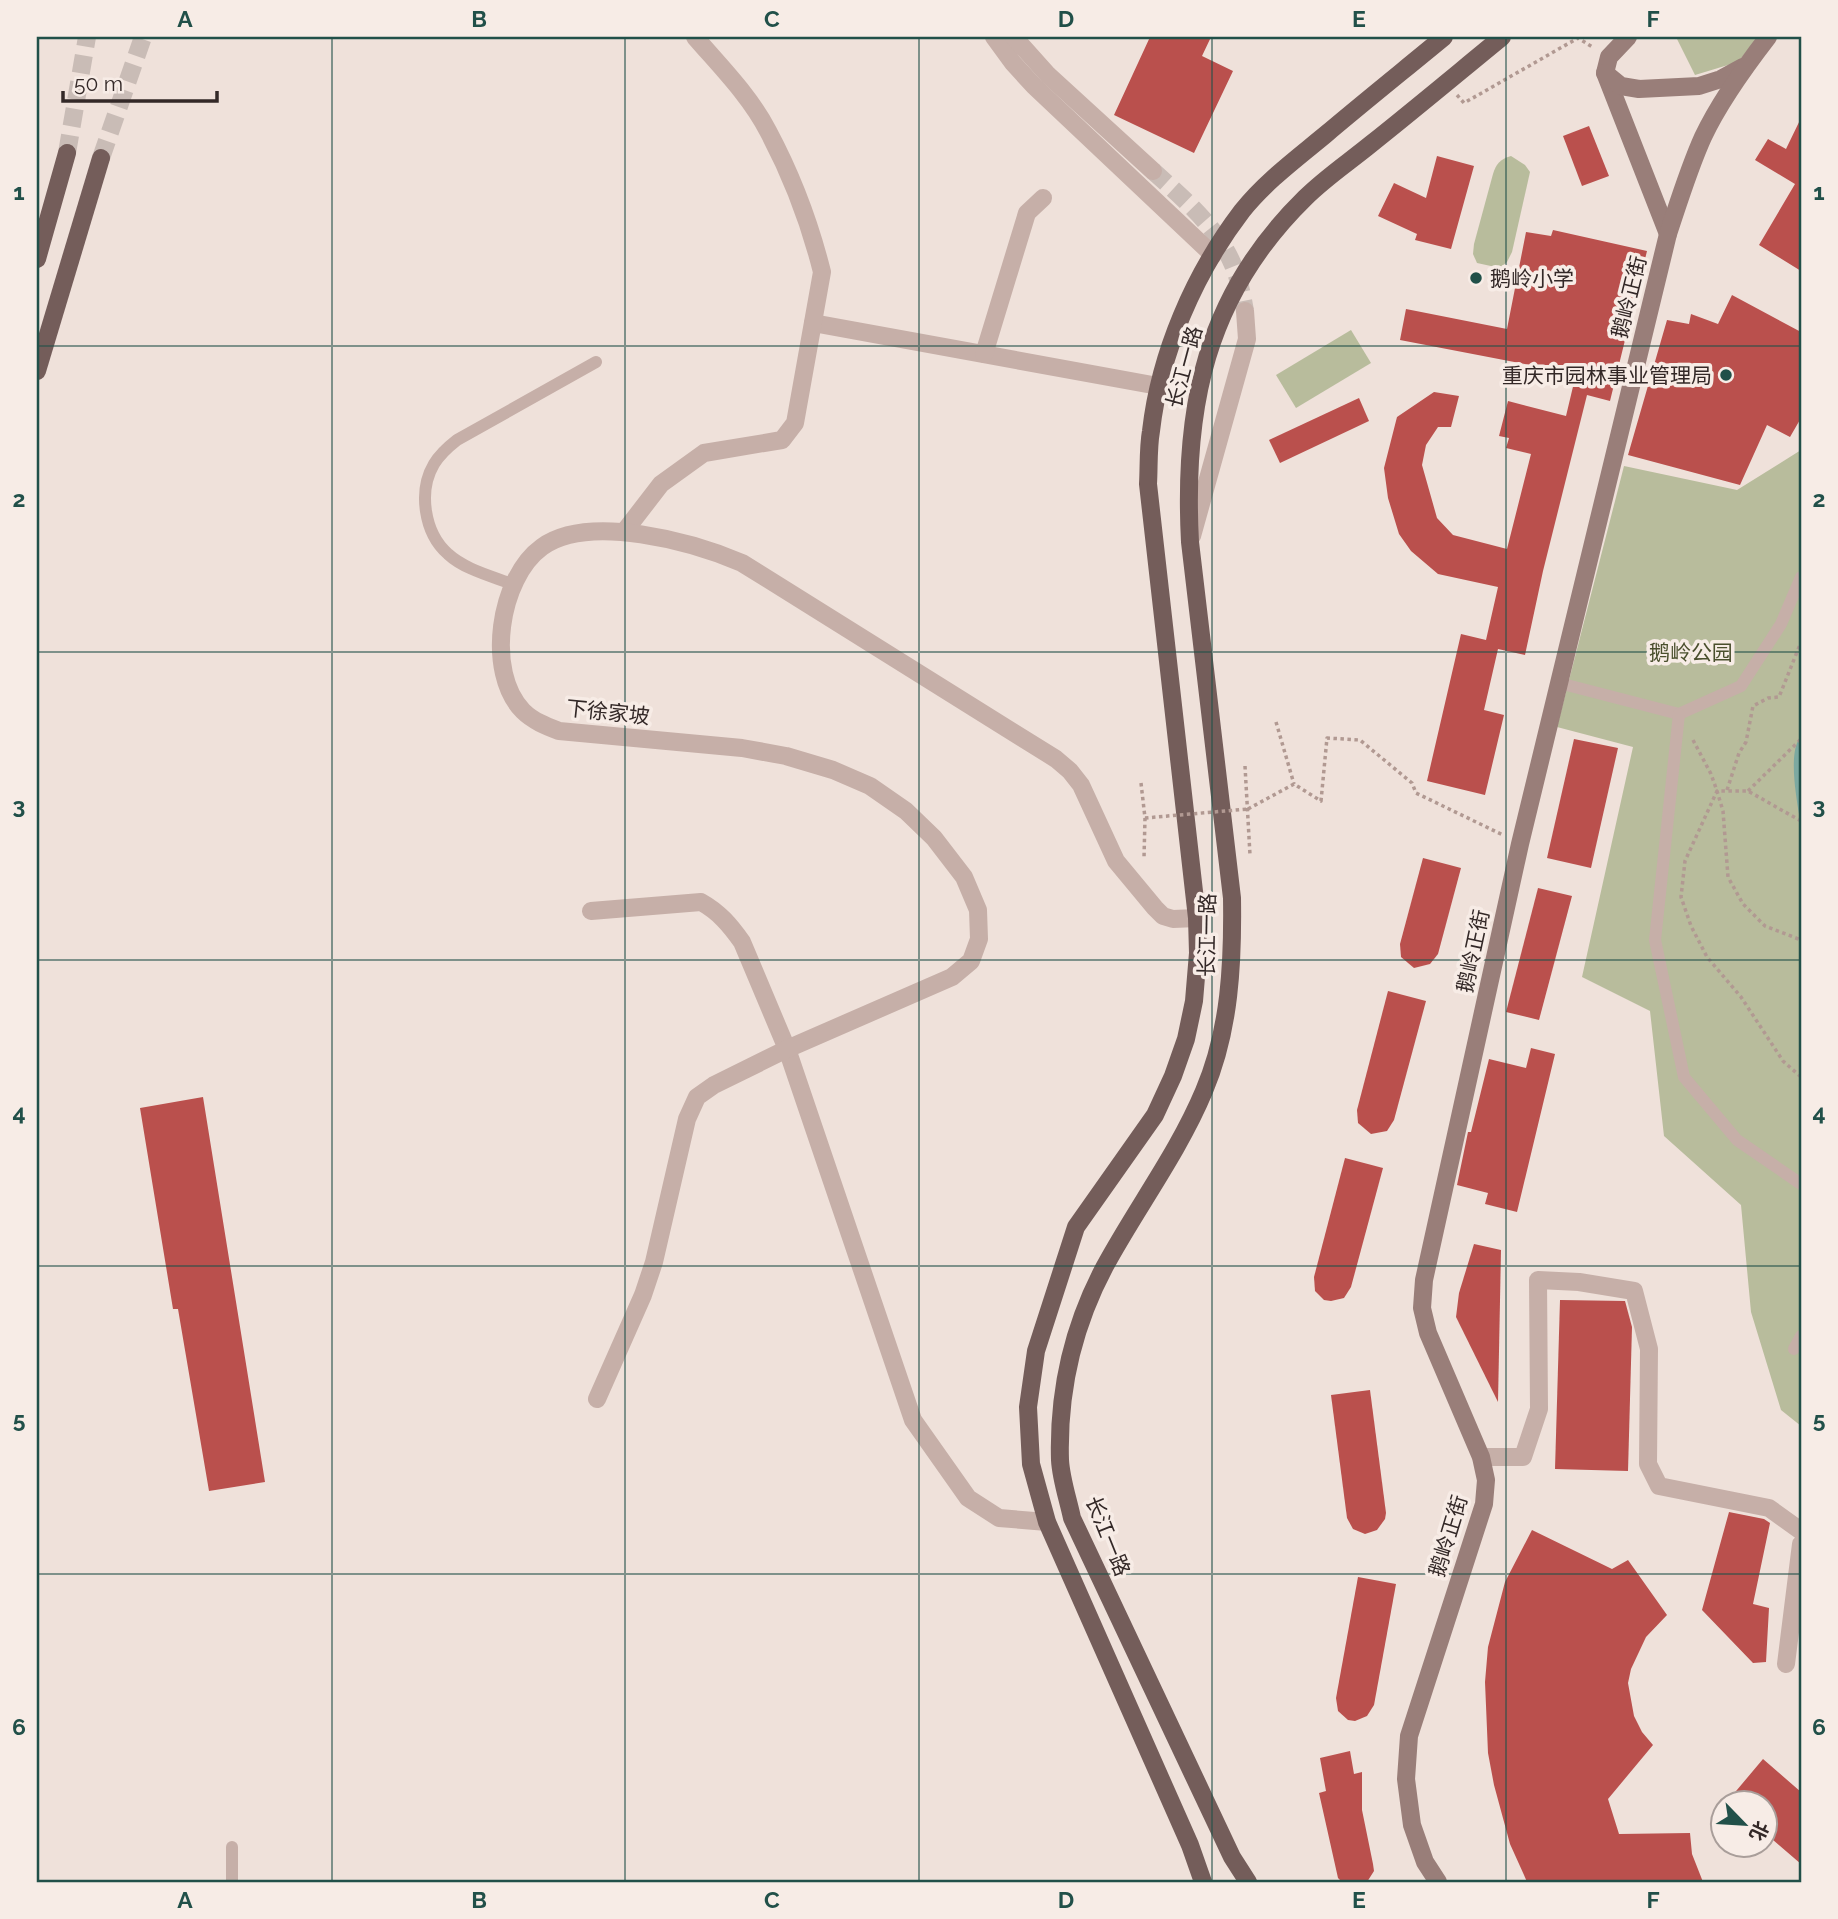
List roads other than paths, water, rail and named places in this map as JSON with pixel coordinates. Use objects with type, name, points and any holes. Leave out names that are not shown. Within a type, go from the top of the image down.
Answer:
[{"type":"main road","name":"长江一路","points":[[1203,1882],[1190,1845],[1047,1522],[1031,1464],[1028,1407],[1035,1351],[1076,1227],[1155,1115],[1186,1039],[1194,1001],[1198,953],[1197,918],[1148,484],[1150,432],[1158,386],[1185,310],[1213,255],[1243,210],[1281,171],[1444,37]]},
{"type":"main road","name":"长江一路","points":[[1248,1882],[1232,1857],[1072,1517],[1060,1463],[1061,1406],[1070,1357],[1084,1311],[1104,1268],[1184,1133],[1205,1089],[1227,1007],[1233,950],[1232,898],[1190,542],[1187,489],[1190,437],[1197,396],[1211,345],[1228,302],[1251,263],[1277,228],[1306,197],[1502,37]]},
{"type":"main road","points":[[37,259],[67,153]]},
{"type":"main road","points":[[37,371],[101,158]]},
{"type":"street","points":[[624,532],[661,484],[704,453],[782,440],[795,423],[822,272],[800,205],[767,129],[737,86],[695,37]]},
{"type":"street","points":[[994,37],[1034,86],[1213,255]]},
{"type":"street","points":[[1014,37],[1048,75],[1153,171]]},
{"type":"street","points":[[1607,65],[1628,37]]},
{"type":"street","name":"鹅岭正街","points":[[1438,1882],[1425,1862],[1412,1825],[1406,1779],[1409,1736],[1483,1504],[1486,1480],[1481,1457],[1428,1334],[1422,1308],[1424,1280],[1520,844],[1668,234],[1704,135],[1746,65],[1768,37]]},
{"type":"street","points":[[1607,65],[1621,86],[1639,89],[1699,86],[1721,79],[1746,65]]},
{"type":"street","points":[[1607,65],[1668,234]]},
{"type":"street","points":[[984,354],[1027,213],[1043,198]]},
{"type":"street","points":[[1190,542],[1247,340],[1245,311]]},
{"type":"street","points":[[813,323],[1158,386]]},
{"type":"street","name":"下徐家坡","points":[[597,1399],[643,1295],[654,1262],[687,1119],[697,1097],[714,1085],[787,1049],[952,977],[971,961],[979,939],[978,910],[964,877],[934,838],[906,811],[870,786],[833,770],[786,756],[742,748],[559,731],[540,723],[523,711],[510,693],[504,669],[503,612],[512,584],[524,564],[543,546],[567,537],[596,532],[624,532],[691,544],[742,563],[1056,759],[1081,785],[1116,861],[1155,908],[1163,916],[1172,919],[1197,918]]},
{"type":"street","points":[[591,911],[701,902],[715,910],[742,942],[787,1049],[913,1420],[968,1498],[999,1518],[1047,1522]]},
{"type":"street","points":[[1481,1457],[1523,1457],[1539,1409],[1538,1280],[1579,1282],[1634,1291],[1648,1349],[1648,1464],[1659,1486],[1769,1508],[1801,1531]]},
{"type":"street","points":[[1786,1664],[1801,1544]]},
{"type":"lane","points":[[512,584],[449,556],[436,541],[425,503],[427,483],[433,465],[457,440],[596,362]]},
{"type":"lane","points":[[1559,683],[1679,713],[1741,686],[1781,624],[1801,577]]},
{"type":"lane","points":[[1679,713],[1655,940],[1684,1077],[1737,1140],[1801,1184]]},
{"type":"lane","points":[[1794,1349],[1801,1336]]},
{"type":"lane","points":[[232,1847],[232,1882]]},
{"type":"water","points":[[1801,736],[1801,815],[1796,796],[1794,762]]},
{"type":"tunnel","points":[[67,153],[87,37]]},
{"type":"tunnel","points":[[101,158],[143,37]]},
{"type":"tunnel","points":[[1153,171],[1203,219],[1224,247],[1238,279],[1245,311]]},
{"type":"place","name":"鹅岭小学","points":[[1476,278]]},
{"type":"place","name":"重庆市园林事业管理局","points":[[1726,375]]},
{"type":"park label","name":"鹅岭公园","points":[[1691,652]]}]
